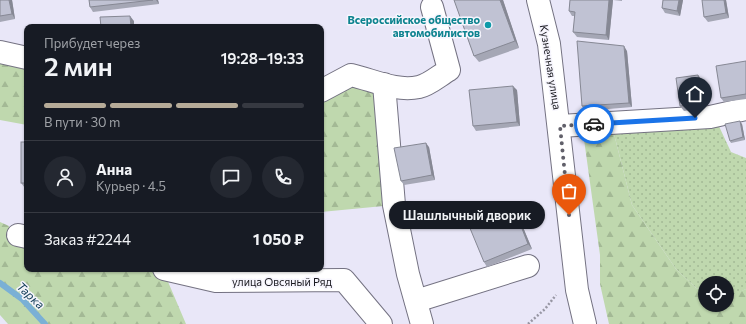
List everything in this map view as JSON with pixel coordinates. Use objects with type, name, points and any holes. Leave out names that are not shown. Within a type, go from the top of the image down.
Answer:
[{"type":"street","name":"Кузнечная улица","points":[[538,0],[549,44],[560,126],[577,290],[585,324]]},
{"type":"street","points":[[324,89],[351,75],[397,89],[420,87],[449,70],[432,7]]},
{"type":"street","points":[[0,52],[24,57]]},
{"type":"street","points":[[384,84],[394,205],[408,274],[422,324]]},
{"type":"street","points":[[560,126],[710,117],[746,109]]},
{"type":"street","points":[[416,301],[528,266]]},
{"type":"street","name":"улица Овсяный Ряд","points":[[177,272],[216,281],[344,280],[381,324]]},
{"type":"path","points":[[528,324],[546,309],[560,290]]},
{"type":"green space","points":[[0,58],[24,63],[24,124],[0,120]]},
{"type":"green space","points":[[352,82],[385,95],[394,205],[324,212],[324,96]]},
{"type":"green space","points":[[717,122],[731,152],[746,158],[746,289],[734,295],[734,276],[698,276],[698,289],[676,269],[632,205],[613,130]]},
{"type":"green space","points":[[613,130],[632,205],[676,269],[698,289],[698,312],[734,312],[734,294],[746,289],[746,324],[609,324],[600,284],[600,255],[583,132]]},
{"type":"green space","points":[[0,222],[9,226],[9,239],[24,242],[24,272],[164,272],[186,324],[8,324],[0,315]]},
{"type":"building","points":[[0,0],[9,0],[12,14],[0,16]]},
{"type":"building","points":[[89,0],[153,0],[90,7]]},
{"type":"building","name":"Всероссийское общество автомобилистов","points":[[454,0],[500,0],[515,41],[474,56]]},
{"type":"building","points":[[570,0],[609,0],[606,35],[573,32],[575,12],[569,11]]},
{"type":"building","points":[[663,0],[679,0],[677,11],[662,8]]},
{"type":"building","points":[[702,0],[724,0],[726,13],[704,17]]},
{"type":"building","points":[[130,16],[131,24],[101,24],[100,17]]},
{"type":"building","points":[[577,41],[624,46],[629,103],[582,106]]},
{"type":"building","points":[[746,61],[746,94],[721,98],[716,66]]},
{"type":"building","points":[[698,75],[702,103],[680,106],[676,78]]},
{"type":"building","points":[[513,86],[517,122],[473,126],[469,90]]},
{"type":"building","points":[[740,121],[743,137],[730,141],[725,124]]},
{"type":"building","points":[[21,142],[24,142],[24,183],[21,183]]},
{"type":"building","points":[[426,143],[432,175],[401,181],[394,148]]},
{"type":"building","points":[[512,203],[528,244],[484,262],[467,221]]},
{"type":"waterway","name":"Тарка","points":[[0,283],[22,299],[45,324]]},
{"type":"way so far","points":[[569,215],[560,126],[594,124]]},
{"type":"place","name":"Всероссийское общество автомобилистов","points":[[488,25]]},
{"type":"place","name":"Шашлычный дворик","points":[[569,215]]},
{"type":"route","points":[[594,124],[695,118]]}]
